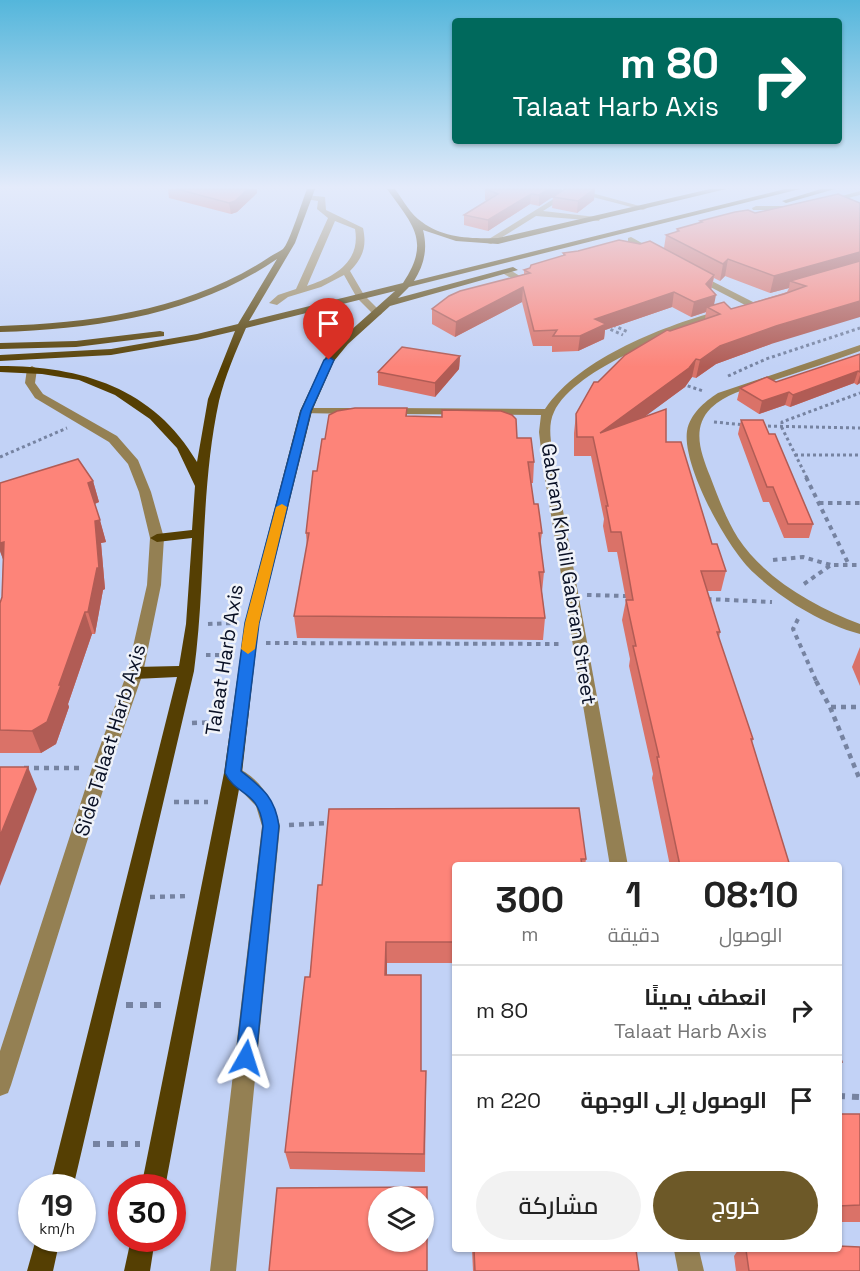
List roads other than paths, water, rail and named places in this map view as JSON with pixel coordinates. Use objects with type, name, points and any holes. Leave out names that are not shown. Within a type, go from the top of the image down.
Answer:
[{"type":"main road","points":[[0,329],[57,327],[130,314],[195,297],[247,275],[273,259],[285,248]]},
{"type":"main road","name":"Talaat Harb Axis","points":[[64,1174],[187,663],[193,624],[200,492],[208,428],[222,373],[244,322],[288,248]]},
{"type":"main road","name":"Talaat Harb Axis","points":[[156,1174],[232,773],[252,623],[306,411],[329,360],[344,342],[405,287],[416,270],[421,248]]},
{"type":"main road","points":[[383,309],[518,269],[501,264],[489,257],[484,248]]},
{"type":"main road","points":[[0,346],[88,343],[179,331],[519,248]]},
{"type":"main road","points":[[0,358],[81,355],[178,341],[560,248]]},
{"type":"main road","points":[[541,262],[597,248]]},
{"type":"main road","points":[[32,369],[56,356],[65,345],[65,335],[57,327]]},
{"type":"main road","points":[[0,369],[32,369],[66,374],[95,382],[142,409],[157,420],[180,447],[196,476],[200,492]]},
{"type":"main road","points":[[158,538],[198,533]]},
{"type":"main road","points":[[135,673],[187,663]]},
{"type":"main road","points":[[40,1271],[45,1252]]},
{"type":"main road","points":[[137,1271],[141,1252]]},
{"type":"street","points":[[300,291],[319,248]]},
{"type":"street","points":[[274,303],[283,295],[324,283],[345,271],[359,253],[359,248]]},
{"type":"street","points":[[646,248],[668,261]]},
{"type":"street","points":[[345,271],[351,277],[360,296],[383,309]]},
{"type":"street","points":[[306,411],[548,412],[561,396],[581,378],[646,342],[688,323],[756,302],[686,271]]},
{"type":"street","points":[[507,272],[523,281]]},
{"type":"street","points":[[860,348],[725,393],[707,406],[697,420],[692,433],[692,446],[720,515],[735,543],[751,562],[789,594],[820,612],[860,629]]},
{"type":"street","name":"Side Talaat Harb Axis","points":[[0,1085],[101,768],[135,673],[154,585],[158,538],[134,463],[113,439],[39,396],[30,383],[32,369]]},
{"type":"street","name":"Gabran Khalil Gabran Street","points":[[548,412],[546,443],[619,862]]},
{"type":"street","points":[[223,1271],[271,826],[268,809],[259,795],[232,773]]},
{"type":"street","points":[[687,1252],[691,1271]]}]
